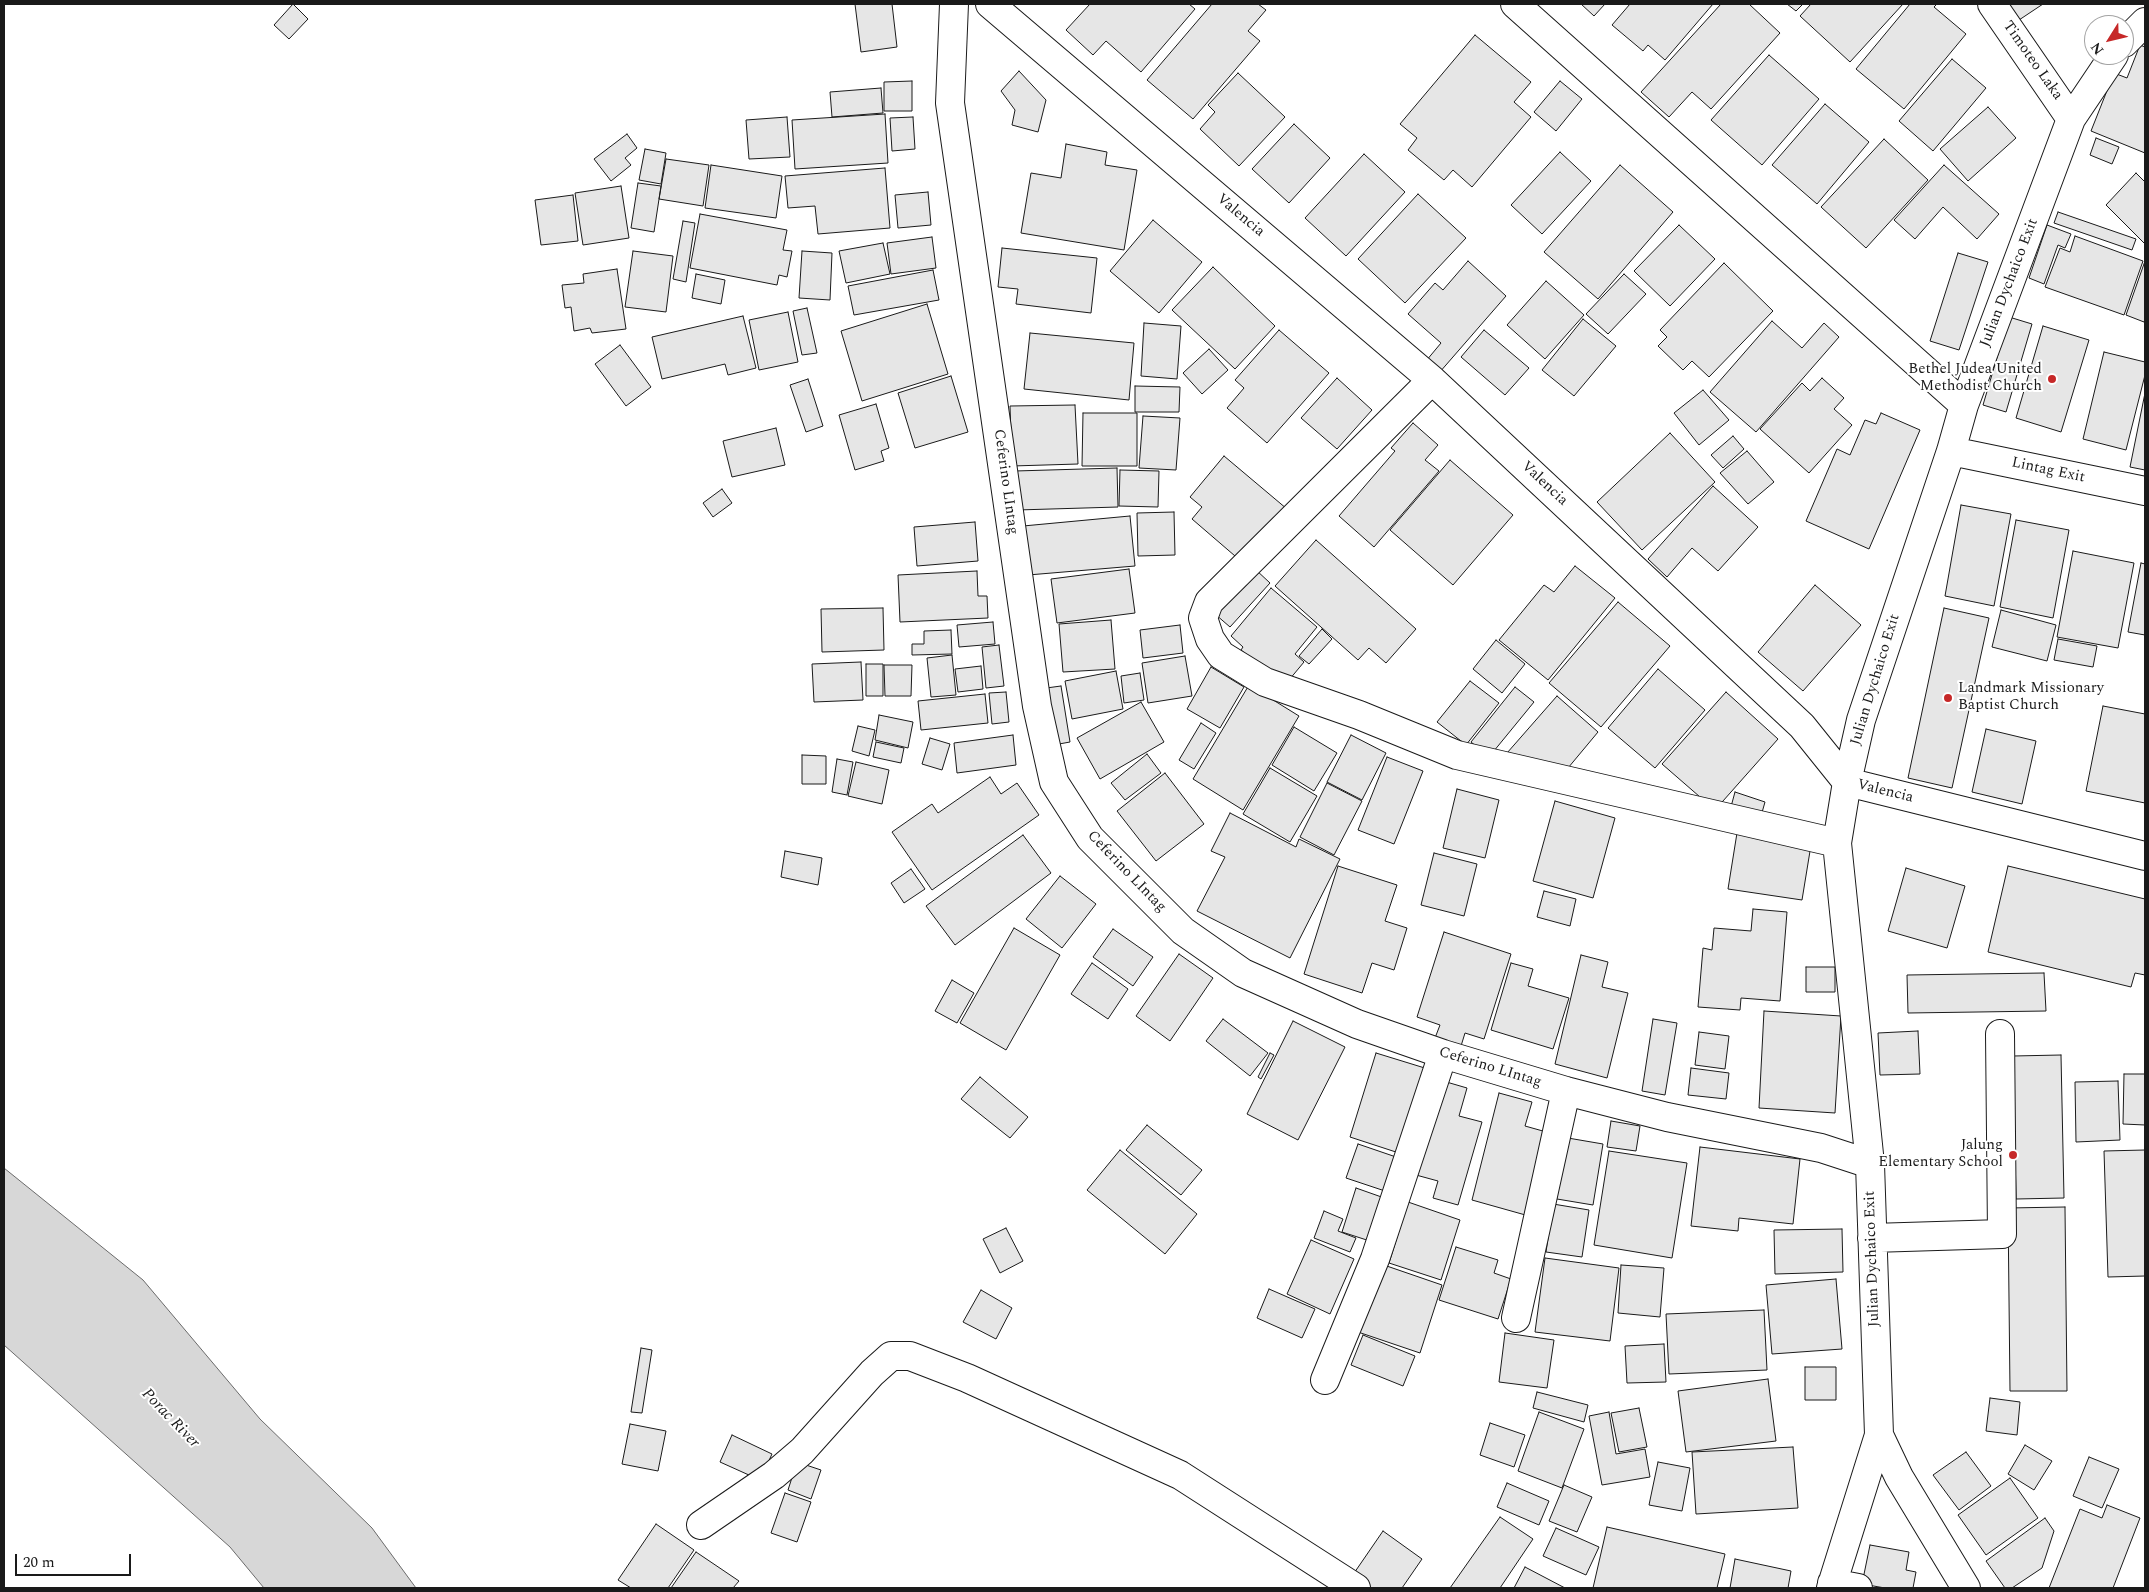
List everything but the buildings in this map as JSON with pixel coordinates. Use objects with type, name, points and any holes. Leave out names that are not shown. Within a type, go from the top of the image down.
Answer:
[{"type":"street","name":"Ceferino LIntag","points":[[954,4],[950,103],[1037,706],[1054,782],[1090,838],[1183,931],[1243,973],[1357,1024],[1443,1054],[1566,1091],[1667,1117],[1821,1148],[1870,1164]]},
{"type":"street","name":"Valencia","points":[[990,4],[1432,380],[1802,726],[1847,782],[2145,856]]},
{"type":"street","points":[[1515,4],[1964,405]]},
{"type":"street","name":"Timoteo Laka","points":[[1992,4],[2072,119]]},
{"type":"street","points":[[2134,33],[2145,22]]},
{"type":"street","name":"Julian Dychaico Exit","points":[[1879,1435],[1870,1164],[1837,843],[1847,782],[1861,720],[1951,450],[1964,405],[2072,119],[2107,65]]},
{"type":"street","points":[[1432,380],[1209,602],[1203,618],[1210,639],[1221,655],[1265,682],[1359,715],[1457,755],[1837,843]]},
{"type":"street","name":"Lintag Exit","points":[[1951,450],[2145,491]]},
{"type":"street","points":[[1872,1238],[2002,1234],[2000,1034]]},
{"type":"street","points":[[1326,1380],[1375,1260],[1443,1054]]},
{"type":"street","points":[[1516,1318],[1566,1091]]},
{"type":"street","points":[[701,1525],[774,1475],[802,1451],[872,1373],[890,1356],[910,1356],[967,1378],[1180,1475],[1356,1588]]},
{"type":"street","points":[[1840,1586],[1879,1435]]},
{"type":"street","points":[[1879,1435],[1899,1477],[1966,1588]]},
{"type":"water","name":"Porac River","points":[[4,1168],[143,1280],[260,1419],[372,1528],[416,1588],[264,1588],[230,1547],[4,1345]]},
{"type":"place","name":"Bethel Judea United Methodist Church","points":[[2052,379]]},
{"type":"place","name":"Landmark Missionary Baptist Church","points":[[1948,698]]},
{"type":"place","name":"Jalung Elementary School","points":[[2013,1155]]}]
